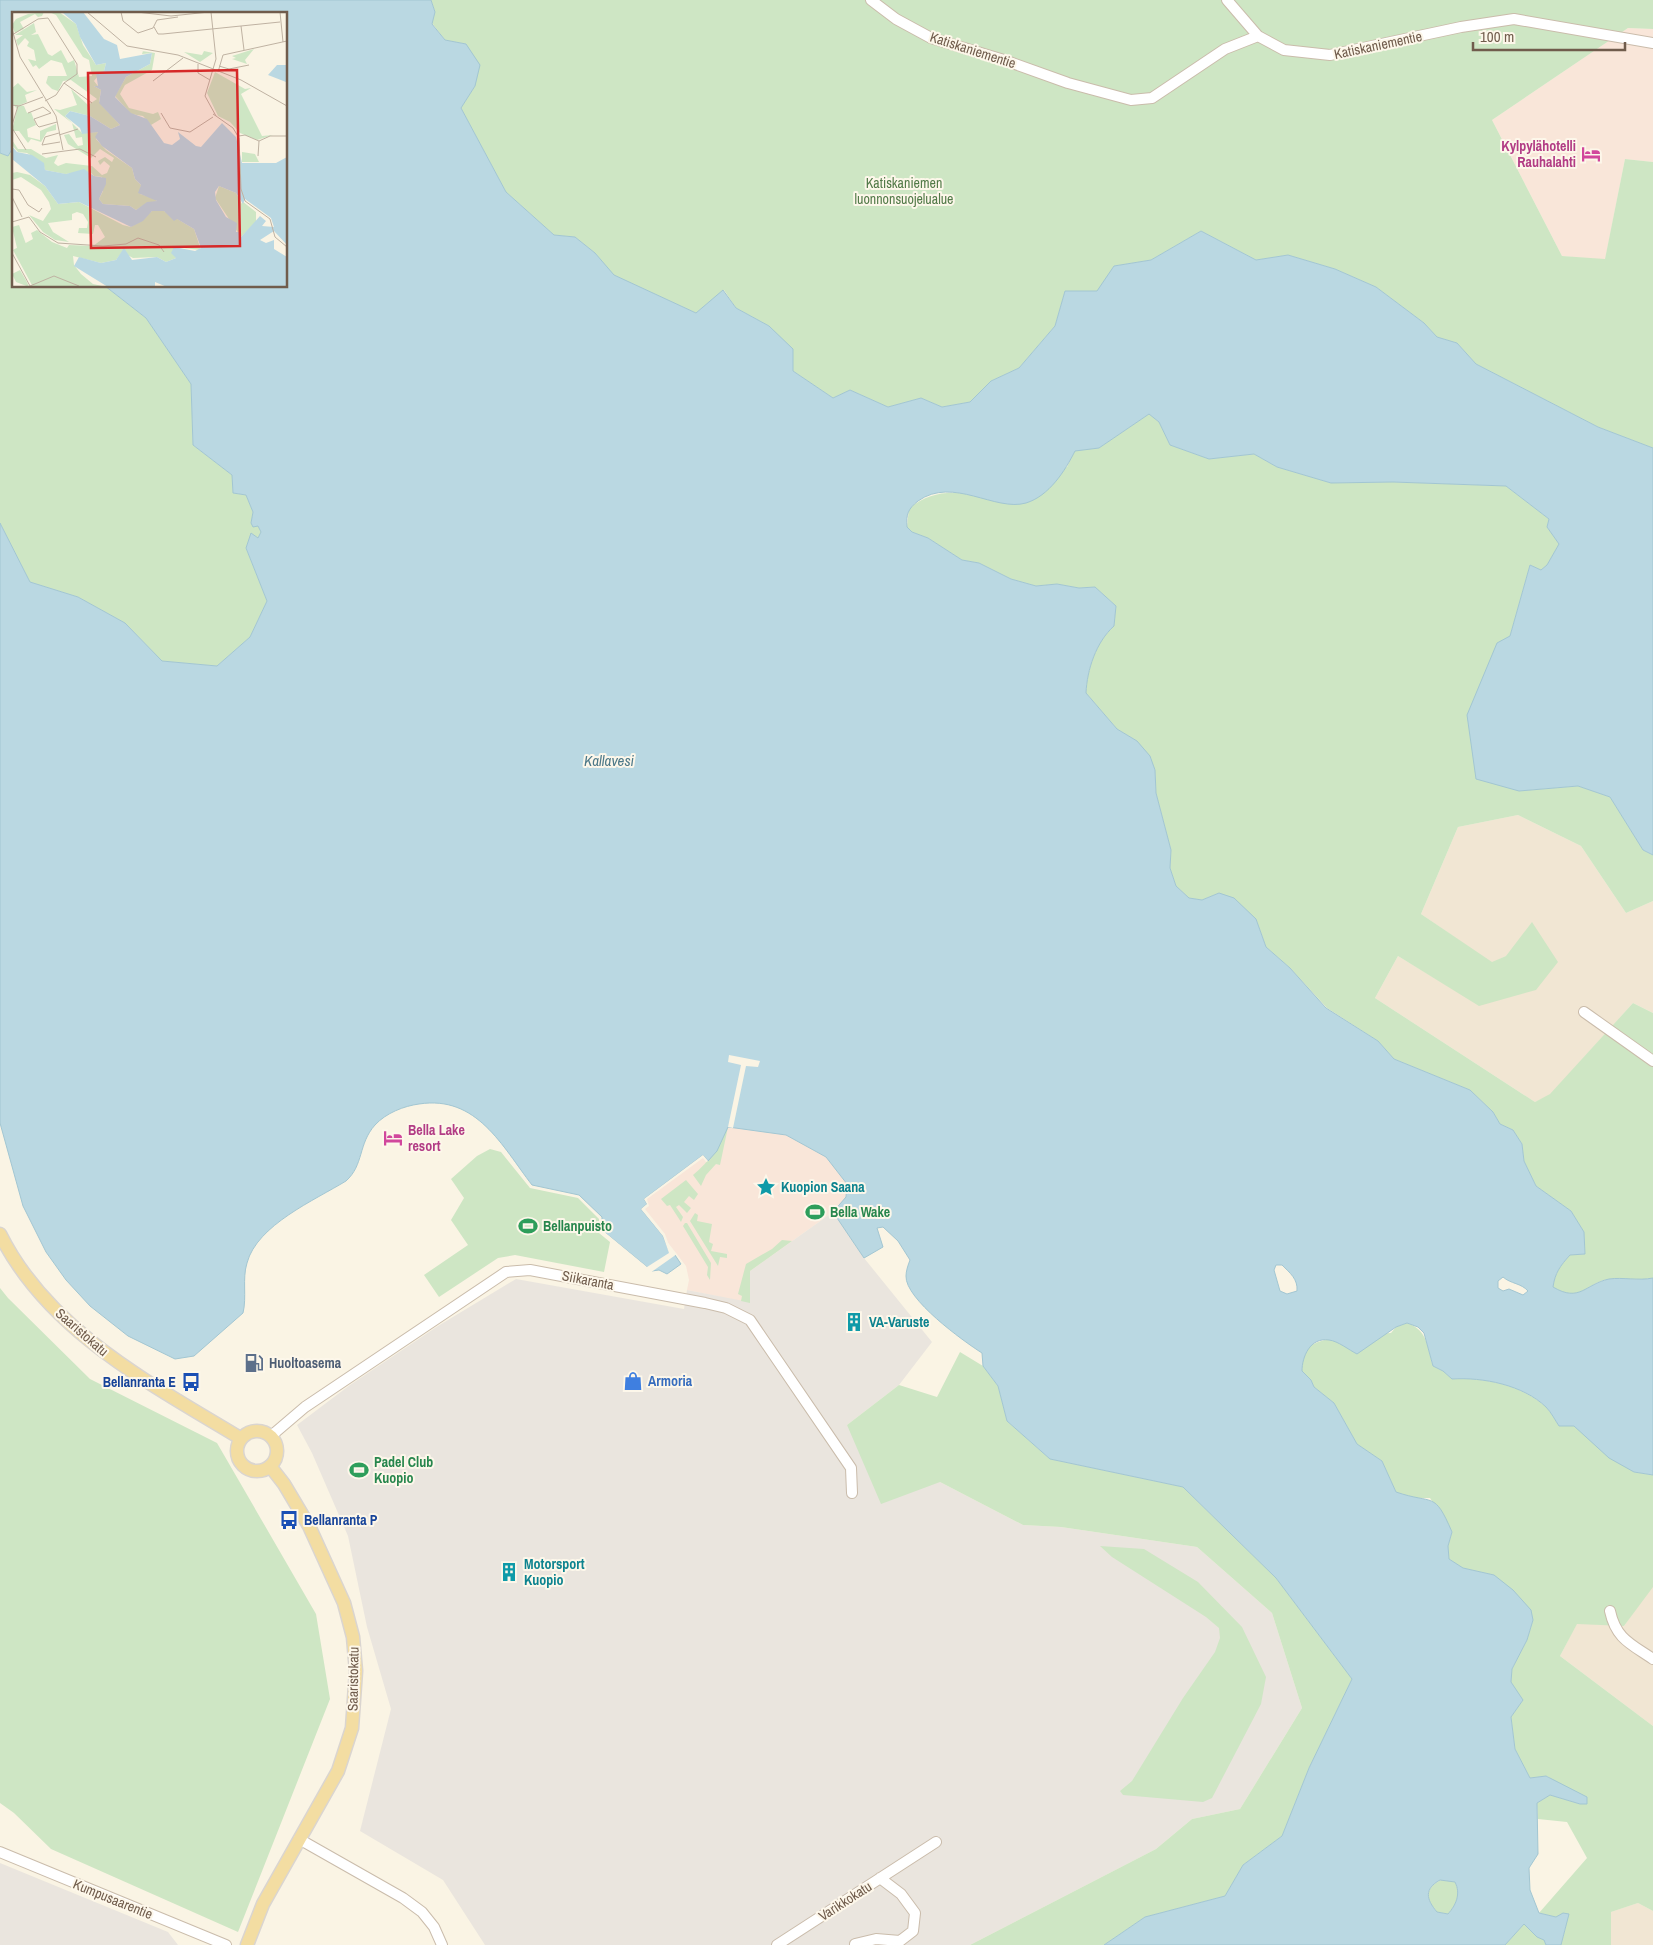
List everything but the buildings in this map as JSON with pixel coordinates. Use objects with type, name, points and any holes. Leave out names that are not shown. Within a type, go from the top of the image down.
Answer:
[{"type":"main road","name":"Saaristokatu","points":[[0,1234],[31,1283],[50,1304],[121,1365],[240,1438]]},
{"type":"main road","points":[[255,1431],[270,1436],[276,1450],[275,1459],[270,1466],[259,1471],[245,1467],[237,1455],[240,1438],[255,1431]]},
{"type":"main road","name":"Saaristokatu","points":[[247,1945],[263,1904],[338,1771],[352,1728],[356,1671],[353,1637],[344,1603],[308,1526],[284,1484],[270,1466]]},
{"type":"street","name":"Katiskaniementie","points":[[872,0],[896,19],[931,38],[1068,84],[1131,100],[1152,98],[1225,49],[1258,36],[1284,50],[1330,55],[1461,27],[1514,19],[1653,43]]},
{"type":"street","points":[[1227,0],[1258,36]]},
{"type":"street","points":[[1584,1012],[1653,1061]]},
{"type":"street","name":"Siikaranta","points":[[270,1436],[305,1407],[506,1272],[530,1270],[705,1303],[726,1308],[750,1320],[851,1468],[852,1493]]},
{"type":"street","points":[[1610,1611],[1613,1625],[1622,1638],[1653,1659]]},
{"type":"street","points":[[299,1839],[403,1898],[422,1912],[434,1927],[442,1945]]},
{"type":"street","points":[[880,1878],[936,1842]]},
{"type":"street","name":"Kumpusaarentie","points":[[0,1852],[202,1940],[226,1945]]},
{"type":"street","name":"Varikkokatu","points":[[777,1945],[880,1878],[901,1894],[915,1913],[913,1931],[900,1941],[876,1939],[855,1944]]},
{"type":"shaded area","points":[[1628,28],[1653,29],[1653,162],[1625,159],[1605,260],[1562,256],[1492,120]]},
{"type":"shaded area","points":[[1518,815],[1581,846],[1626,913],[1653,901],[1653,1013],[1633,1003],[1550,1095],[1535,1102],[1375,998],[1398,956],[1479,1005],[1506,956],[1492,963],[1421,914],[1458,827]]},
{"type":"shaded area","points":[[728,1127],[786,1135],[826,1157],[847,1184],[847,1197],[833,1212],[750,1271],[750,1303],[687,1290],[689,1280],[686,1266],[642,1209],[644,1199]]},
{"type":"shaded area","points":[[833,1212],[864,1258],[932,1342],[899,1385],[847,1425],[940,1482],[1023,1525],[1061,1527],[1197,1547],[1272,1613],[1302,1708],[1240,1809],[1192,1819],[1156,1849],[970,1945],[485,1945],[443,1880],[360,1831],[391,1709],[367,1627],[348,1536],[312,1453],[297,1425],[350,1385],[438,1326],[516,1279],[684,1309],[687,1290],[749,1302],[750,1271]]},
{"type":"shaded area","points":[[1652,1586],[1653,1726],[1560,1656],[1577,1623],[1624,1626]]},
{"type":"shaded area","points":[[0,1863],[168,1932],[178,1945],[0,1945]]},
{"type":"shaded area","points":[[1638,1903],[1653,1911],[1653,1945],[1611,1945],[1611,1912]]},
{"type":"green space","name":"Katiskaniemen luonnonsuojelualue","points":[[431,0],[1653,0],[1653,29],[1628,28],[1492,120],[1562,256],[1605,259],[1625,159],[1653,162],[1653,448],[1598,427],[1476,364],[1457,343],[1437,337],[1424,323],[1376,287],[1335,269],[1288,255],[1256,260],[1201,231],[1151,260],[1114,266],[1098,291],[1065,291],[1055,326],[1019,368],[991,381],[970,402],[942,407],[921,398],[888,407],[850,390],[833,398],[793,371],[769,326],[736,308],[724,290],[696,313],[613,275],[595,253],[575,237],[554,235],[506,192],[461,108],[475,86],[466,44],[445,40],[432,23],[435,12]]},
{"type":"green space","points":[[12,149],[12,288],[108,288],[146,318],[191,384],[193,445],[232,475],[233,493],[246,495],[253,512],[251,523],[258,526],[261,532],[258,538],[251,534],[246,548],[267,601],[250,637],[217,666],[162,661],[125,623],[78,597],[30,582],[0,523],[0,153],[8,156]]},
{"type":"green space","points":[[1149,414],[1159,422],[1170,445],[1209,459],[1254,454],[1277,467],[1331,483],[1393,482],[1506,486],[1549,519],[1547,527],[1559,544],[1547,565],[1541,570],[1530,565],[1510,636],[1519,791],[1578,786],[1610,797],[1643,850],[1653,855],[1653,901],[1626,913],[1581,846],[1518,815],[1458,827],[1421,914],[1492,962],[1506,956],[1532,922],[1558,962],[1536,990],[1479,1006],[1398,956],[1375,998],[1535,1102],[1550,1094],[1633,1003],[1653,1013],[1653,1278],[1610,1279],[1578,1293],[1571,1294],[1553,1287],[1558,1270],[1570,1255],[1585,1254],[1584,1232],[1571,1211],[1536,1186],[1524,1161],[1522,1144],[1513,1130],[1500,1124],[1493,1112],[1470,1090],[1394,1059],[1378,1041],[1327,1008],[1290,968],[1266,947],[1256,919],[1219,893],[1202,900],[1189,898],[1176,886],[1170,868],[1171,850],[1156,793],[1155,770],[1137,741],[1117,729],[1086,693],[1088,675],[1097,648],[1114,626],[1116,606],[1095,587],[1079,588],[1057,584],[1036,586],[1011,579],[979,563],[962,560],[928,538],[912,532],[907,527],[909,508],[918,502],[944,493],[963,493],[984,497],[1067,467],[1075,450],[1099,448]]},
{"type":"green space","points":[[728,1127],[720,1165],[716,1164],[706,1175],[701,1186],[693,1175],[713,1154]]},
{"type":"green space","name":"Bellanpuisto","points":[[490,1149],[501,1152],[530,1188],[578,1198],[599,1219],[599,1233],[610,1242],[604,1272],[515,1255],[498,1258],[439,1297],[424,1275],[468,1245],[451,1220],[464,1198],[451,1179],[477,1156]]},
{"type":"green space","points":[[686,1180],[698,1194],[694,1200],[689,1196],[684,1202],[691,1208],[687,1213],[679,1205],[676,1207],[683,1217],[681,1222],[670,1205],[667,1206],[661,1199]]},
{"type":"green space","points":[[695,1213],[698,1215],[697,1221],[712,1224],[709,1242],[713,1244],[711,1251],[727,1254],[727,1258],[720,1257],[718,1266],[690,1221]]},
{"type":"green space","points":[[687,1223],[711,1263],[710,1280],[707,1275],[708,1267],[683,1226]]},
{"type":"green space","points":[[782,1240],[792,1241],[750,1271],[750,1303],[741,1301],[742,1296],[738,1294],[746,1264],[772,1249]]},
{"type":"green space","points":[[0,1288],[90,1379],[217,1443],[316,1614],[330,1699],[238,1932],[51,1849],[14,1813],[0,1803]]},
{"type":"green space","points":[[1407,1323],[1414,1326],[1423,1335],[1433,1366],[1443,1371],[1452,1379],[1489,1381],[1526,1393],[1546,1407],[1559,1426],[1574,1426],[1634,1472],[1653,1475],[1653,1587],[1624,1626],[1577,1624],[1560,1656],[1653,1726],[1653,1911],[1638,1903],[1611,1912],[1611,1945],[1561,1945],[1566,1926],[1556,1917],[1539,1913],[1587,1858],[1567,1822],[1538,1819],[1537,1803],[1550,1795],[1580,1804],[1587,1803],[1547,1776],[1530,1778],[1515,1749],[1511,1717],[1523,1700],[1511,1682],[1512,1669],[1527,1640],[1533,1620],[1494,1575],[1462,1568],[1449,1559],[1448,1546],[1452,1532],[1430,1498],[1413,1498],[1396,1492],[1382,1461],[1357,1444],[1334,1403],[1314,1387],[1311,1380],[1302,1371],[1304,1354],[1314,1344],[1334,1338],[1391,1333],[1396,1327]]},
{"type":"green space","points":[[960,1352],[983,1366],[998,1386],[1007,1421],[1050,1459],[1183,1487],[1276,1578],[1352,1679],[1309,1768],[1282,1836],[1243,1865],[1225,1896],[1145,1917],[1104,1945],[970,1945],[1156,1849],[1192,1819],[1240,1809],[1302,1708],[1272,1613],[1197,1547],[1061,1527],[1023,1525],[940,1482],[881,1504],[847,1425],[899,1385],[937,1397]]},
{"type":"green space","points":[[1100,1546],[1144,1549],[1198,1582],[1242,1627],[1266,1677],[1261,1704],[1212,1798],[1203,1802],[1123,1795],[1120,1791],[1132,1781],[1183,1698],[1215,1652],[1220,1638],[1219,1628],[1206,1617],[1112,1557]]},
{"type":"green space","points":[[1441,1880],[1455,1882],[1457,1886],[1457,1899],[1448,1914],[1437,1912],[1428,1895],[1435,1883]]},
{"type":"green space","points":[[1524,1924],[1537,1937],[1545,1940],[1546,1945],[1505,1945]]},
{"type":"water","name":"Kallavesi","points":[[0,0],[431,0],[435,12],[432,24],[445,40],[466,44],[480,65],[475,86],[461,108],[506,192],[554,235],[575,237],[595,253],[614,275],[696,313],[723,290],[736,308],[769,326],[793,349],[793,371],[833,398],[850,390],[888,407],[921,398],[942,407],[970,402],[991,381],[1019,368],[1055,326],[1065,291],[1097,291],[1114,266],[1151,260],[1201,231],[1256,260],[1288,255],[1335,269],[1376,287],[1424,323],[1437,337],[1457,343],[1476,364],[1598,427],[1653,448],[1653,855],[1643,850],[1610,797],[1578,786],[1519,791],[1476,779],[1467,715],[1497,643],[1510,636],[1530,565],[1541,570],[1547,565],[1559,544],[1547,527],[1549,519],[1506,486],[1393,482],[1331,483],[1277,467],[1254,454],[1209,459],[1170,445],[1159,422],[1149,414],[1099,448],[1075,451],[1055,482],[1034,500],[1014,504],[1001,503],[959,493],[931,494],[918,501],[910,509],[907,519],[907,527],[912,532],[928,538],[962,560],[979,563],[1011,579],[1036,586],[1057,584],[1079,588],[1095,587],[1116,606],[1114,626],[1097,648],[1088,675],[1086,693],[1117,729],[1137,741],[1150,756],[1155,770],[1156,793],[1171,850],[1170,868],[1176,886],[1189,898],[1202,900],[1219,893],[1234,898],[1256,919],[1266,947],[1290,968],[1326,1008],[1378,1041],[1394,1059],[1470,1090],[1493,1112],[1500,1124],[1513,1130],[1522,1144],[1524,1161],[1536,1186],[1571,1211],[1584,1232],[1585,1254],[1570,1255],[1558,1270],[1553,1287],[1562,1291],[1576,1293],[1609,1279],[1653,1278],[1653,1475],[1634,1472],[1609,1458],[1574,1426],[1559,1426],[1546,1407],[1526,1393],[1489,1381],[1452,1379],[1443,1371],[1433,1366],[1424,1333],[1418,1327],[1407,1323],[1396,1327],[1357,1354],[1329,1340],[1317,1342],[1308,1349],[1302,1366],[1302,1371],[1311,1380],[1314,1387],[1334,1403],[1357,1444],[1382,1461],[1396,1492],[1432,1501],[1441,1510],[1452,1532],[1448,1546],[1449,1559],[1463,1568],[1494,1575],[1513,1590],[1531,1610],[1533,1620],[1527,1640],[1512,1669],[1511,1682],[1523,1700],[1511,1717],[1515,1749],[1530,1778],[1546,1776],[1587,1797],[1587,1804],[1580,1804],[1550,1795],[1537,1803],[1538,1854],[1529,1868],[1530,1890],[1539,1913],[1556,1917],[1563,1913],[1569,1914],[1561,1945],[1546,1945],[1544,1940],[1537,1937],[1524,1924],[1505,1945],[1104,1945],[1145,1917],[1225,1896],[1243,1865],[1282,1836],[1309,1768],[1352,1679],[1276,1578],[1183,1487],[1050,1459],[1007,1421],[998,1386],[983,1366],[982,1353],[936,1319],[915,1296],[908,1285],[906,1274],[910,1260],[898,1241],[883,1227],[877,1228],[883,1247],[864,1258],[833,1212],[846,1197],[847,1184],[826,1157],[786,1135],[728,1127],[717,1151],[708,1161],[703,1155],[644,1199],[647,1204],[641,1209],[663,1236],[670,1253],[675,1255],[681,1264],[667,1274],[659,1270],[652,1271],[602,1230],[602,1217],[579,1195],[532,1185],[486,1126],[472,1115],[457,1107],[439,1103],[407,1106],[384,1117],[370,1132],[356,1168],[346,1181],[289,1215],[262,1237],[253,1249],[247,1263],[243,1313],[194,1356],[175,1359],[128,1336],[90,1306],[66,1280],[46,1252],[23,1206],[0,1123],[0,523],[30,582],[78,597],[125,623],[162,661],[217,666],[250,637],[267,601],[246,548],[251,533],[258,538],[261,532],[258,526],[253,527],[251,523],[253,512],[246,495],[233,493],[232,475],[193,445],[191,384],[146,318],[108,288],[288,288],[288,12],[12,12],[12,149],[8,156],[0,153]],"holes":[[[1276,1265],[1282,1265],[1295,1280],[1297,1291],[1287,1294],[1280,1291],[1274,1270]],[[1503,1277],[1522,1286],[1528,1291],[1523,1295],[1509,1289],[1503,1291],[1498,1288],[1498,1281]],[[1440,1880],[1455,1882],[1457,1886],[1457,1899],[1448,1914],[1437,1912],[1428,1895],[1431,1887]]]},
{"type":"pier","points":[[729,1055],[760,1061],[758,1067],[746,1066],[733,1128],[728,1127],[741,1065],[728,1062]]},
{"type":"pier","points":[[703,1155],[708,1161],[706,1162],[703,1158],[647,1199],[649,1206],[645,1209],[665,1234],[671,1251],[677,1254],[650,1273],[601,1231],[647,1267],[669,1253],[663,1236],[641,1209],[647,1204],[644,1199]]},
{"type":"place","name":"Kylpylähotelli Rauhalahti","points":[[1591,154]]},
{"type":"place","name":"Bella Lake resort","points":[[393,1138]]},
{"type":"place","name":"Kuopion Saana","points":[[766,1187]]},
{"type":"place","name":"Bella Wake","points":[[815,1212]]},
{"type":"place","name":"Bellanpuisto","points":[[528,1226]]},
{"type":"place","name":"VA-Varuste","points":[[854,1322]]},
{"type":"place","name":"Huoltoasema","points":[[254,1363]]},
{"type":"place","name":"Armoria","points":[[633,1381]]},
{"type":"place","name":"Bellanranta E","points":[[191,1382]]},
{"type":"place","name":"Padel Club Kuopio","points":[[359,1470]]},
{"type":"place","name":"Bellanranta P","points":[[289,1520]]},
{"type":"place","name":"Motorsport Kuopio","points":[[509,1572]]}]
